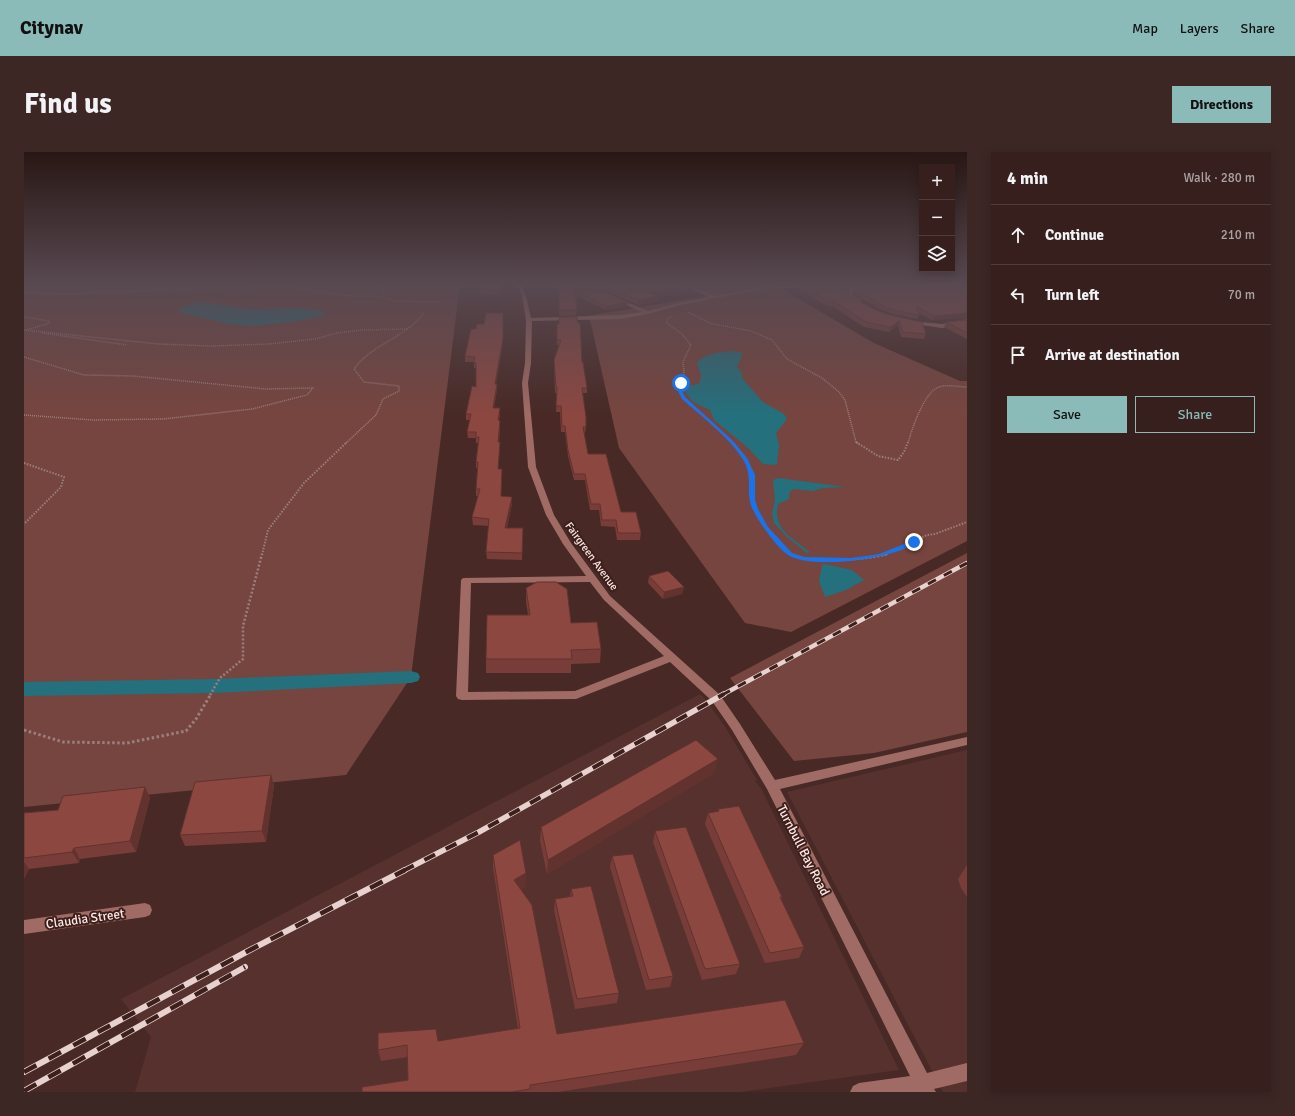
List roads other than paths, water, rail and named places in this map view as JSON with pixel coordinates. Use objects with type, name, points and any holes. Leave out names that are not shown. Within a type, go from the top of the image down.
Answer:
[{"type":"street","name":"Fairgreen Avenue","points":[[529,328],[528,363],[525,383],[532,467],[550,515],[567,544],[607,598],[716,698],[772,786]]},
{"type":"street","points":[[593,579],[466,580],[462,696],[576,694],[671,657]]},
{"type":"street","points":[[772,786],[967,741]]},
{"type":"street","name":"Turnbull Bay Road","points":[[772,786],[924,1088]]},
{"type":"street","name":"Claudia Street","points":[[24,927],[145,910]]},
{"type":"street","points":[[859,1092],[924,1088],[967,1072]]},
{"type":"water","points":[[734,351],[743,353],[737,367],[742,373],[742,378],[763,402],[784,414],[787,419],[776,433],[779,445],[777,465],[763,464],[747,447],[714,420],[710,410],[693,402],[684,390],[687,386],[700,382],[701,376],[697,363],[700,360],[708,355]]},
{"type":"water","points":[[778,478],[845,487],[822,488],[813,491],[793,489],[789,493],[789,499],[778,504],[778,520],[785,532],[810,552],[807,553],[787,537],[774,523],[772,514],[775,500],[773,480]]},
{"type":"water","points":[[825,564],[852,570],[864,580],[846,590],[825,597],[819,581],[822,565]]},
{"type":"waterway","points":[[24,689],[215,686],[411,677]]},
{"type":"railway","points":[[722,695],[967,563]]},
{"type":"railway","points":[[403,871],[479,832],[724,694]]},
{"type":"railway","points":[[24,1072],[248,951],[405,870]]},
{"type":"railway","points":[[24,1091],[245,967]]}]
